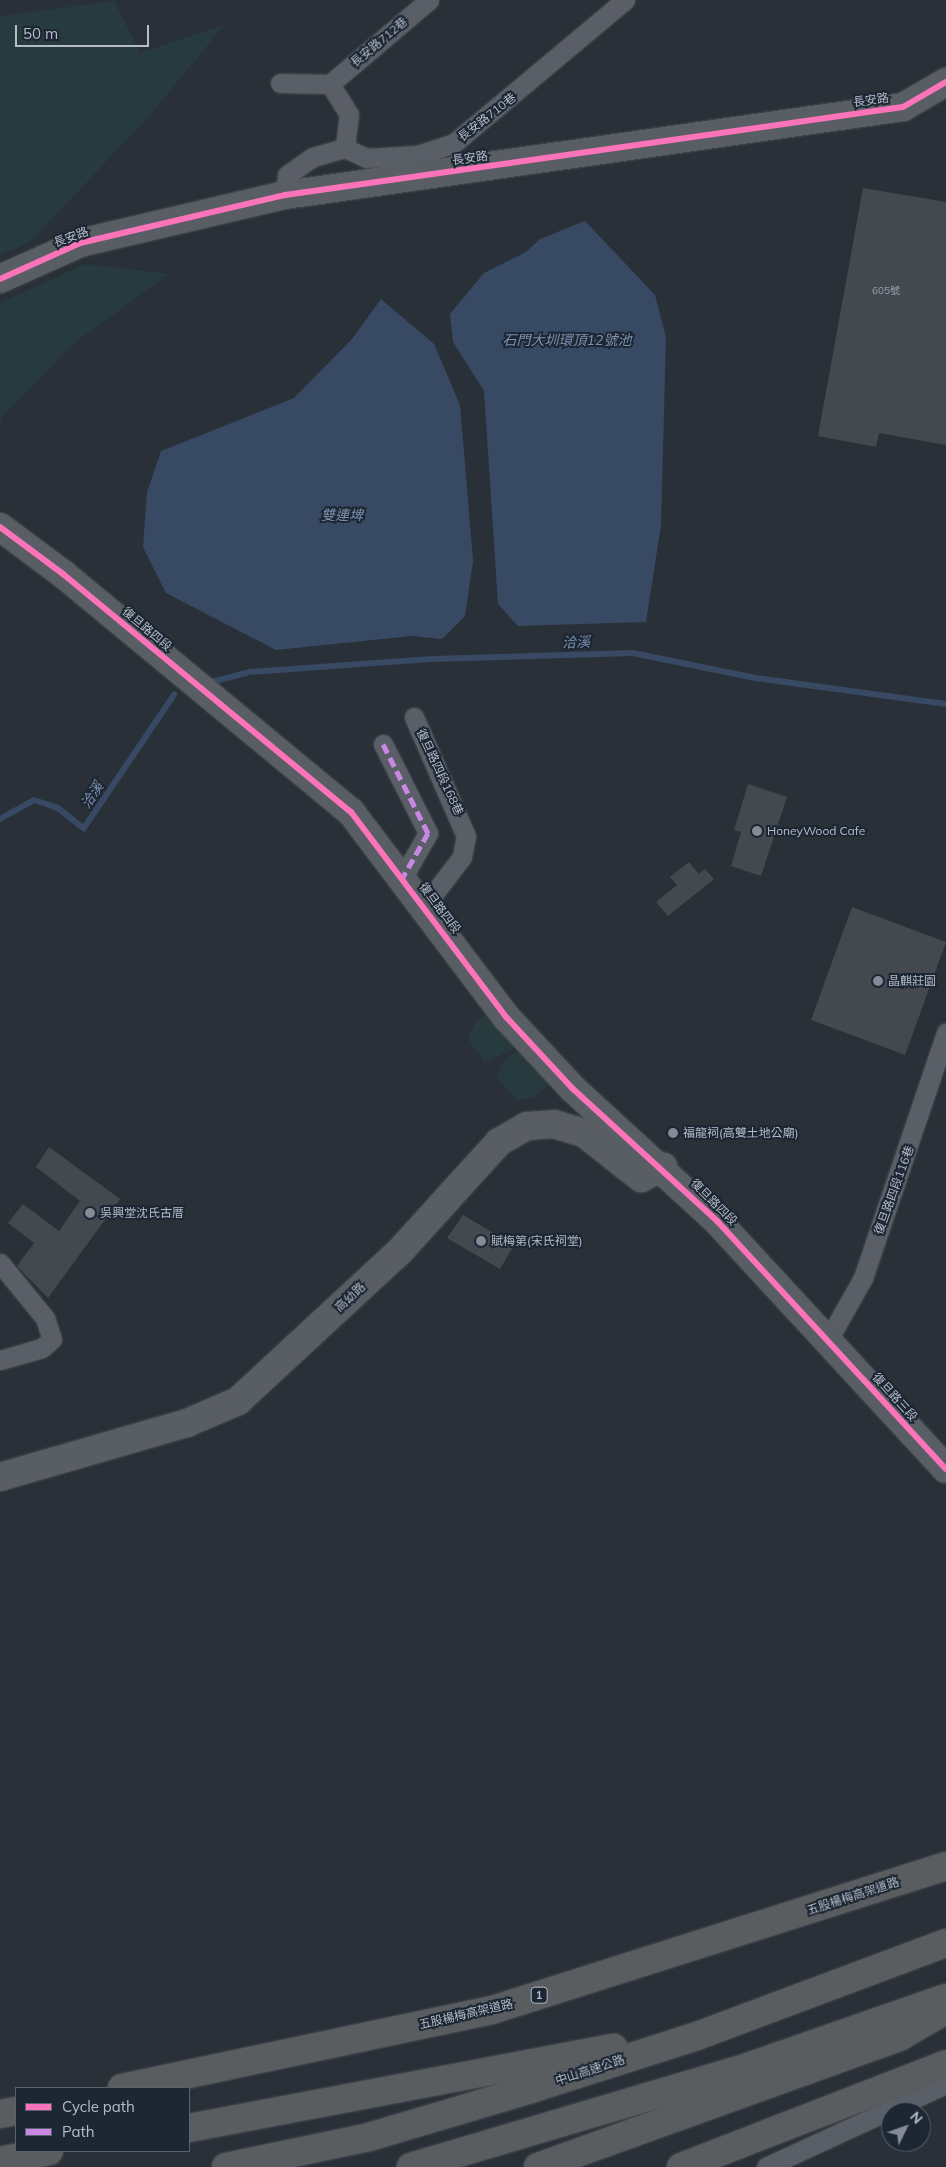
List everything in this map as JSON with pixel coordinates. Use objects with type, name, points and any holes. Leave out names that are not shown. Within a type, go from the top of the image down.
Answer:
[{"type":"highway","name":"五股楊梅高架道路","points":[[127,2087],[492,2010],[946,1866]]},
{"type":"highway","name":"中山高速公路","points":[[226,2167],[369,2137],[697,2036],[946,1943]]},
{"type":"highway","points":[[411,2167],[736,2071],[946,1998]]},
{"type":"highway","points":[[538,2167],[901,2036],[946,2010]]},
{"type":"highway","points":[[190,2128],[346,2102],[541,2060],[697,2036]]},
{"type":"highway","points":[[681,2167],[946,2064]]},
{"type":"highway","points":[[0,2114],[15,2111]]},
{"type":"highway","points":[[0,2161],[45,2152]]},
{"type":"street","name":"長安路712巷","points":[[330,84],[429,0]]},
{"type":"street","name":"長安路710巷","points":[[345,148],[366,158],[417,155],[454,143],[625,0]]},
{"type":"street","points":[[280,82],[330,84],[350,114],[345,148],[313,157],[287,175],[285,195]]},
{"type":"street","name":"長安路","points":[[0,279],[80,243],[285,195],[903,107],[946,82]]},
{"type":"street","name":"復旦路四段","points":[[0,527],[351,812],[425,905],[507,1018],[572,1088],[663,1167],[828,1340]]},
{"type":"street","name":"復旦路四段168巷","points":[[414,716],[466,836],[462,857],[425,905]]},
{"type":"street","points":[[383,744],[428,833],[402,877]]},
{"type":"street","name":"復旦路四段116巷","points":[[828,1340],[863,1278],[946,1033]]},
{"type":"street","name":"高幼路","points":[[0,1476],[187,1423],[238,1401],[401,1250],[499,1142],[520,1130],[554,1124],[569,1128],[584,1134],[641,1178],[663,1167]]},
{"type":"street","points":[[0,1263],[44,1318],[52,1339],[42,1348],[0,1360]]},
{"type":"street","name":"復旦路三段","points":[[828,1340],[946,1469]]},
{"type":"street","points":[[766,2167],[946,2084]]},
{"type":"green space","points":[[114,1],[140,53],[224,25],[152,113],[30,242],[0,255],[0,16]]},
{"type":"green space","points":[[86,264],[169,274],[74,343],[1,418],[0,426],[0,303]]},
{"type":"green space","points":[[489,1011],[517,1047],[485,1062],[468,1039],[475,1023]]},
{"type":"green space","points":[[518,1049],[550,1084],[533,1098],[516,1100],[497,1076],[503,1062]]},
{"type":"water","name":"石門大圳環頂12號池","points":[[585,221],[655,295],[666,337],[661,525],[646,622],[518,626],[498,604],[484,391],[453,342],[450,314],[484,273],[526,252],[540,239]]},
{"type":"water","name":"雙連埤","points":[[381,299],[434,344],[460,405],[473,561],[465,616],[442,639],[412,636],[276,650],[166,593],[143,547],[147,492],[161,451],[294,398],[352,339]]},
{"type":"building","points":[[863,188],[946,202],[946,445],[879,433],[876,447],[818,436]]},
{"type":"building","name":"HoneyWood Cafe","points":[[748,784],[787,797],[761,876],[731,866],[741,832],[734,830]]},
{"type":"building","points":[[689,862],[699,874],[705,869],[714,879],[668,916],[656,902],[677,885],[670,877]]},
{"type":"building","name":"晶麒莊園","points":[[852,907],[946,942],[905,1055],[811,1020]]},
{"type":"building","name":"吳興堂沈氏古厝","points":[[49,1147],[120,1199],[48,1298],[17,1266],[34,1243],[8,1223],[23,1204],[59,1231],[80,1201],[36,1167]]},
{"type":"building","name":"賦梅第(宋氏祠堂)","points":[[463,1215],[514,1245],[500,1269],[447,1238]]},
{"type":"waterway","name":"洽溪","points":[[208,683],[250,672],[431,659],[633,653],[756,678],[946,704]]},
{"type":"waterway","name":"洽溪","points":[[0,819],[34,800],[58,808],[84,828],[174,695]]},
{"type":"marked path","points":[[383,744],[428,833],[403,877]]},
{"type":"cycle path","points":[[0,279],[80,243],[285,195],[903,107],[946,82]]},
{"type":"cycle path","points":[[0,527],[63,574],[351,812],[507,1018],[572,1088],[718,1222],[946,1469]]},
{"type":"place","name":"HoneyWood Cafe","points":[[757,831]]},
{"type":"place","name":"晶麒莊園","points":[[878,981]]},
{"type":"place","name":"福龍祠(高雙土地公廟)","points":[[673,1133]]},
{"type":"place","name":"吳興堂沈氏古厝","points":[[90,1213]]},
{"type":"place","name":"賦梅第(宋氏祠堂)","points":[[481,1241]]}]
